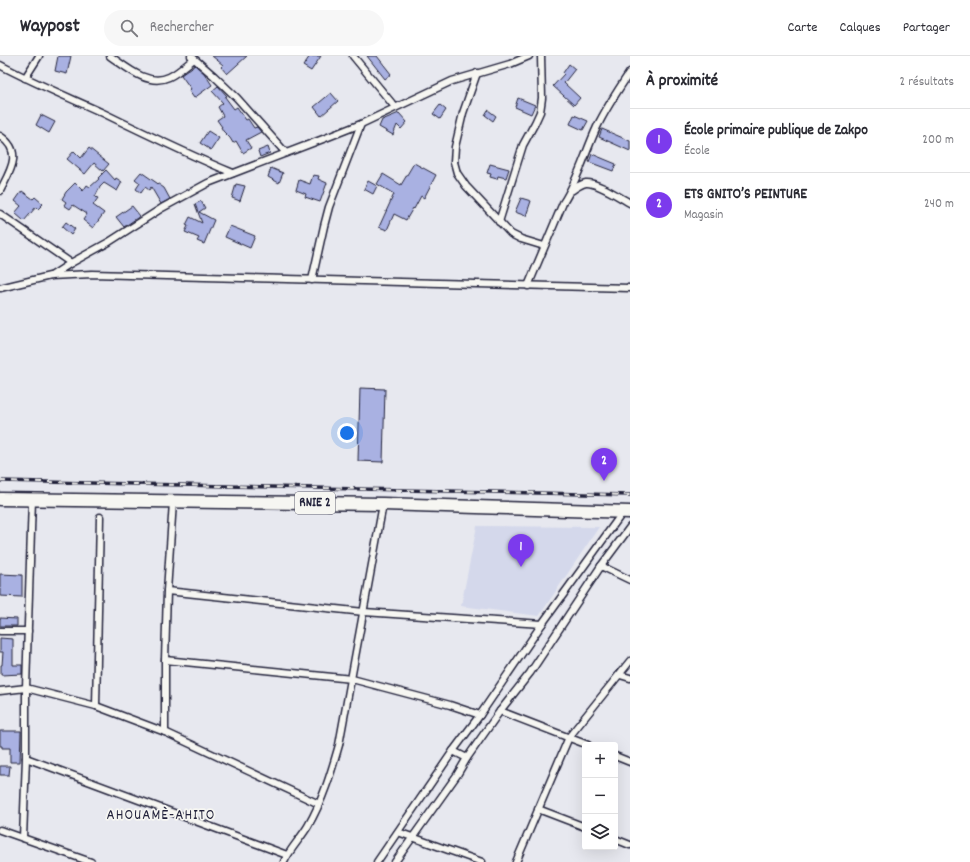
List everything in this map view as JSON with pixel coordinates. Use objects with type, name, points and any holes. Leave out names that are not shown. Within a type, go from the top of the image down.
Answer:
[{"type":"highway","name":"RNIE 2","points":[[0,499],[383,504],[626,512]]},
{"type":"street","points":[[25,78],[39,56]]},
{"type":"street","points":[[110,56],[143,78],[156,80],[168,78],[192,57],[237,98],[286,153]]},
{"type":"street","points":[[353,56],[396,108]]},
{"type":"street","points":[[50,276],[109,242],[162,208],[208,183],[361,124],[452,81],[510,64],[529,56]]},
{"type":"street","points":[[499,222],[523,145],[540,112],[542,98],[540,56]]},
{"type":"street","points":[[0,65],[183,152],[233,173]]},
{"type":"street","points":[[528,286],[544,246],[563,203],[570,192],[596,129],[607,108],[630,72]]},
{"type":"street","points":[[476,73],[463,113],[455,147],[454,162],[457,173],[466,186],[511,234],[521,239],[544,246]]},
{"type":"street","points":[[312,280],[329,207],[361,124]]},
{"type":"street","points":[[0,136],[11,146],[14,161],[0,191]]},
{"type":"street","points":[[570,192],[585,183],[592,184],[630,203]]},
{"type":"street","points":[[0,214],[71,263]]},
{"type":"street","points":[[0,288],[50,276],[92,274],[630,288]]},
{"type":"street","points":[[23,838],[32,499]]},
{"type":"street","points":[[165,732],[167,591],[173,502]]},
{"type":"street","points":[[284,862],[287,855],[308,827],[319,804],[330,775],[339,744],[383,504]]},
{"type":"street","points":[[377,862],[542,624],[626,512]]},
{"type":"street","points":[[96,706],[100,517]]},
{"type":"street","points":[[395,862],[457,775],[500,711],[530,673],[601,566],[630,527]]},
{"type":"street","points":[[601,566],[630,580]]},
{"type":"street","points":[[167,591],[364,612],[542,624]]},
{"type":"street","points":[[0,631],[28,631]]},
{"type":"street","points":[[165,660],[352,679],[450,705],[480,715]]},
{"type":"street","points":[[516,862],[569,737],[630,662]]},
{"type":"street","points":[[620,675],[630,678]]},
{"type":"street","points":[[0,691],[26,688],[96,706],[165,732],[319,804]]},
{"type":"street","points":[[500,711],[582,742]]},
{"type":"street","points":[[453,751],[467,758]]},
{"type":"street","points":[[618,757],[630,762]]},
{"type":"street","points":[[26,758],[287,855]]},
{"type":"street","points":[[538,809],[582,826]]},
{"type":"street","points":[[0,830],[91,862]]},
{"type":"street","points":[[398,832],[482,862]]},
{"type":"street","points":[[618,840],[630,845]]},
{"type":"shaded area","points":[[477,526],[599,527],[539,616],[461,606]]},
{"type":"building","points":[[58,56],[71,56],[67,74],[55,71]]},
{"type":"building","points":[[212,56],[247,56],[227,74],[221,67],[223,65]]},
{"type":"building","points":[[310,56],[321,56],[311,71],[303,66]]},
{"type":"building","points":[[367,56],[377,56],[391,74],[385,79]]},
{"type":"building","points":[[569,64],[575,69],[564,83],[580,98],[574,105],[553,86],[564,74],[563,73]]},
{"type":"building","points":[[195,65],[204,73],[212,85],[194,98],[189,91],[191,89],[181,75]]},
{"type":"building","points":[[218,86],[227,96],[225,97],[234,109],[237,107],[246,120],[248,119],[254,128],[257,127],[261,132],[246,140],[251,148],[243,153],[236,141],[233,143],[223,131],[217,120],[223,116],[218,107],[223,103],[212,91]]},
{"type":"building","points":[[331,93],[338,101],[321,116],[314,107]]},
{"type":"building","points":[[518,98],[535,105],[531,114],[515,107]]},
{"type":"building","points":[[440,105],[446,110],[440,119],[433,114]]},
{"type":"building","points":[[488,110],[496,116],[493,121],[485,115]]},
{"type":"building","points":[[399,113],[407,122],[401,129],[397,125],[393,135],[379,127],[382,120]]},
{"type":"building","points":[[41,115],[55,122],[49,133],[36,125]]},
{"type":"building","points":[[574,115],[588,121],[583,130],[570,124]]},
{"type":"building","points":[[602,129],[630,141],[630,151],[599,137]]},
{"type":"building","points":[[208,131],[219,138],[211,150],[200,143]]},
{"type":"building","points":[[268,147],[270,153],[260,157],[258,151]]},
{"type":"building","points":[[89,148],[109,164],[103,171],[94,163],[85,174],[67,159],[74,151],[81,158]]},
{"type":"building","points":[[592,154],[616,164],[613,171],[589,162]]},
{"type":"building","points":[[414,163],[436,175],[424,198],[421,196],[406,220],[394,214],[387,230],[379,227],[394,194],[377,184],[383,174],[401,185]]},
{"type":"building","points":[[490,164],[509,169],[506,178],[498,176],[497,179],[490,177],[491,174],[487,173]]},
{"type":"building","points":[[271,168],[283,173],[279,183],[268,177]]},
{"type":"building","points":[[106,170],[115,180],[116,178],[122,182],[117,191],[104,183],[100,187],[95,197],[98,198],[93,205],[104,213],[93,228],[83,220],[87,214],[73,205],[70,209],[64,205],[66,202],[62,199],[66,192],[75,183],[83,191],[87,185],[90,187],[99,179],[98,178]]},
{"type":"building","points":[[141,172],[164,188],[170,199],[161,204],[151,187],[149,190],[145,187],[141,193],[136,189],[140,183],[135,179]]},
{"type":"building","points":[[313,175],[319,176],[318,179],[327,183],[320,202],[305,197],[306,194],[296,190],[299,180],[310,184]]},
{"type":"building","points":[[368,181],[377,186],[373,194],[364,189]]},
{"type":"building","points":[[236,184],[245,186],[240,201],[232,198]]},
{"type":"building","points":[[22,191],[33,199],[35,197],[43,204],[38,209],[36,207],[24,221],[15,213],[21,206],[15,201]]},
{"type":"building","points":[[521,198],[531,201],[526,216],[515,212]]},
{"type":"building","points":[[201,201],[205,208],[199,212],[214,220],[204,244],[197,241],[199,238],[185,232],[188,226],[186,225],[190,217],[202,223],[195,204]]},
{"type":"building","points":[[132,206],[140,216],[124,227],[116,217]]},
{"type":"building","points":[[66,222],[75,229],[71,235],[62,227]]},
{"type":"building","points":[[230,226],[255,236],[250,248],[225,237]]},
{"type":"building","points":[[360,388],[385,389],[383,462],[358,461]]},
{"type":"building","points":[[0,574],[22,575],[22,597],[0,596]]},
{"type":"building","points":[[0,618],[17,619],[17,626],[0,626]]},
{"type":"building","points":[[0,638],[13,639],[13,665],[22,665],[22,674],[1,675],[3,652],[0,652]]},
{"type":"building","points":[[0,731],[21,731],[20,762],[10,762],[10,748],[2,748],[2,746],[0,746]]},
{"type":"building","points":[[0,766],[10,766],[9,775],[0,775]]},
{"type":"railway","points":[[0,481],[630,495]]},
{"type":"place","name":"ETS GNITO’S PEINTURE","points":[[604,481]]},
{"type":"place","name":"École primaire publique de Zakpo","points":[[521,567]]},
{"type":"district","name":"AHOUAMÈ-AHITO","points":[[161,816]]}]
